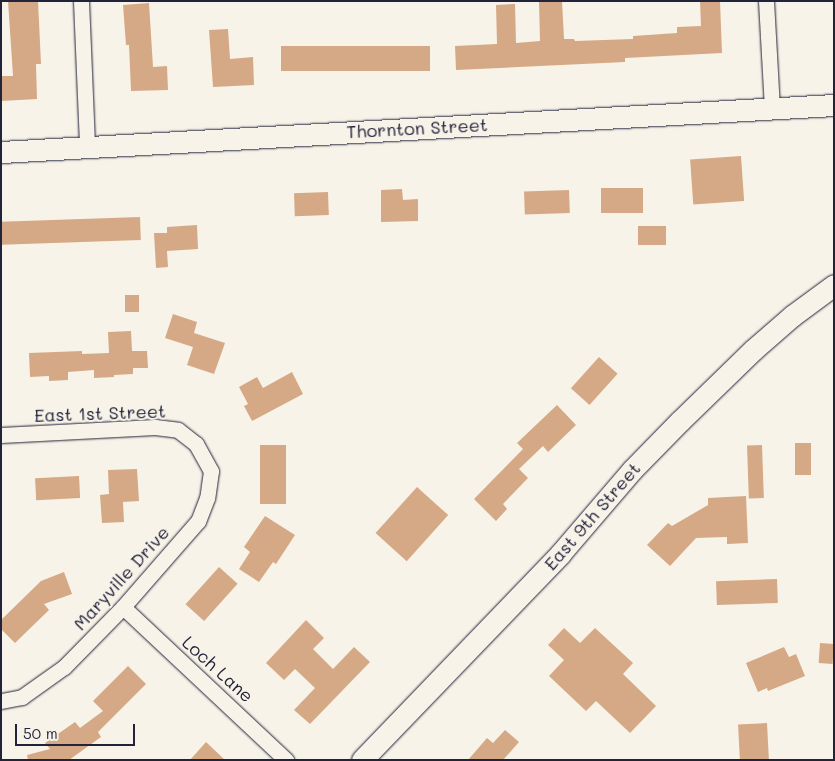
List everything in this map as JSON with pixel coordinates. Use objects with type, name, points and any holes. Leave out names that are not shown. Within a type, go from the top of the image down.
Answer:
[{"type":"street","points":[[81,1],[87,147]]},
{"type":"street","points":[[766,1],[772,108]]},
{"type":"street","name":"Thornton Street","points":[[1,152],[834,105]]},
{"type":"street","name":"East 9th Street","points":[[362,760],[560,554],[632,470],[792,316],[834,286]]},
{"type":"street","name":"East 1st Street","points":[[1,435],[155,427],[178,430],[196,444]]},
{"type":"street","name":"Maryville Drive","points":[[1,701],[22,697],[64,667],[123,607],[198,521],[207,498],[211,471],[196,444]]},
{"type":"street","name":"Loch Lane","points":[[123,607],[286,760]]},
{"type":"building","points":[[8,1],[38,1],[41,64],[36,64],[37,99],[1,101],[1,76],[13,76]]},
{"type":"building","points":[[562,1],[564,39],[574,39],[575,41],[633,39],[633,36],[677,33],[677,27],[701,26],[700,1],[720,1],[722,53],[625,58],[625,62],[456,70],[455,46],[497,44],[496,5],[515,4],[516,43],[540,41],[539,2]]},
{"type":"building","points":[[149,3],[153,67],[167,66],[168,90],[131,91],[129,45],[126,45],[123,5]]},
{"type":"building","points":[[228,29],[230,59],[253,57],[254,85],[213,87],[209,30]]},
{"type":"building","points":[[281,46],[430,46],[430,71],[281,71]]},
{"type":"building","points":[[741,156],[744,201],[693,204],[690,160]]},
{"type":"building","points":[[601,188],[643,188],[643,213],[601,213]]},
{"type":"building","points":[[402,189],[403,200],[418,199],[418,221],[381,222],[381,190]]},
{"type":"building","points":[[569,190],[570,213],[525,215],[524,192]]},
{"type":"building","points":[[328,192],[329,215],[295,216],[294,193]]},
{"type":"building","points":[[140,217],[141,240],[2,245],[1,222]]},
{"type":"building","points":[[197,225],[198,249],[167,251],[168,267],[156,268],[154,233],[167,233],[167,227]]},
{"type":"building","points":[[638,226],[666,226],[666,245],[638,245]]},
{"type":"building","points":[[125,295],[139,295],[139,312],[125,312]]},
{"type":"building","points":[[173,314],[197,322],[194,333],[225,343],[214,374],[187,365],[193,347],[165,338]]},
{"type":"building","points":[[131,331],[132,351],[147,351],[148,368],[133,368],[133,374],[114,375],[114,377],[94,378],[94,370],[68,372],[68,380],[49,381],[49,376],[30,377],[29,353],[82,351],[82,354],[109,353],[108,332]]},
{"type":"building","points":[[599,357],[618,374],[589,405],[571,388]]},
{"type":"building","points":[[292,372],[303,394],[252,421],[244,406],[248,404],[239,387],[257,377],[263,388]]},
{"type":"building","points":[[557,405],[576,425],[548,452],[543,446],[519,469],[528,478],[503,504],[507,509],[496,521],[474,499],[523,449],[517,443]]},
{"type":"building","points":[[795,443],[811,443],[811,475],[795,475]]},
{"type":"building","points":[[260,445],[286,445],[286,504],[260,504]]},
{"type":"building","points":[[762,445],[764,498],[749,498],[747,446]]},
{"type":"building","points":[[137,469],[139,501],[123,502],[124,522],[102,523],[100,495],[109,494],[108,470]]},
{"type":"building","points":[[79,476],[80,498],[36,500],[35,478]]},
{"type":"building","points":[[417,487],[448,515],[407,561],[376,533]]},
{"type":"building","points":[[746,496],[748,543],[727,544],[727,537],[696,538],[670,566],[647,545],[668,523],[672,526],[708,505],[708,498]]},
{"type":"building","points":[[265,516],[295,535],[276,564],[273,562],[259,582],[239,569],[250,552],[244,547]]},
{"type":"building","points":[[219,567],[238,584],[204,621],[186,604]]},
{"type":"building","points":[[64,572],[72,594],[44,604],[49,610],[15,643],[1,629],[1,620],[41,581]]},
{"type":"building","points":[[777,579],[778,603],[717,605],[716,581]]},
{"type":"building","points":[[306,620],[324,638],[313,649],[333,669],[354,647],[370,662],[310,724],[294,710],[315,688],[295,669],[284,680],[266,663]]},
{"type":"building","points":[[564,628],[580,643],[595,628],[633,663],[623,674],[656,706],[630,733],[596,701],[586,711],[549,676],[564,660],[548,645]]},
{"type":"building","points":[[820,643],[834,644],[833,664],[819,663]]},
{"type":"building","points":[[784,647],[789,657],[796,654],[805,676],[768,691],[767,688],[758,692],[746,663]]},
{"type":"building","points":[[128,666],[146,684],[98,732],[101,737],[69,760],[28,760],[27,755],[50,749],[45,743],[75,722],[80,728],[103,711],[93,701]]},
{"type":"building","points":[[767,723],[769,760],[740,760],[738,725]]},
{"type":"building","points":[[505,730],[519,742],[503,760],[468,760],[487,738],[493,743]]},
{"type":"building","points":[[206,742],[225,760],[190,760]]}]
